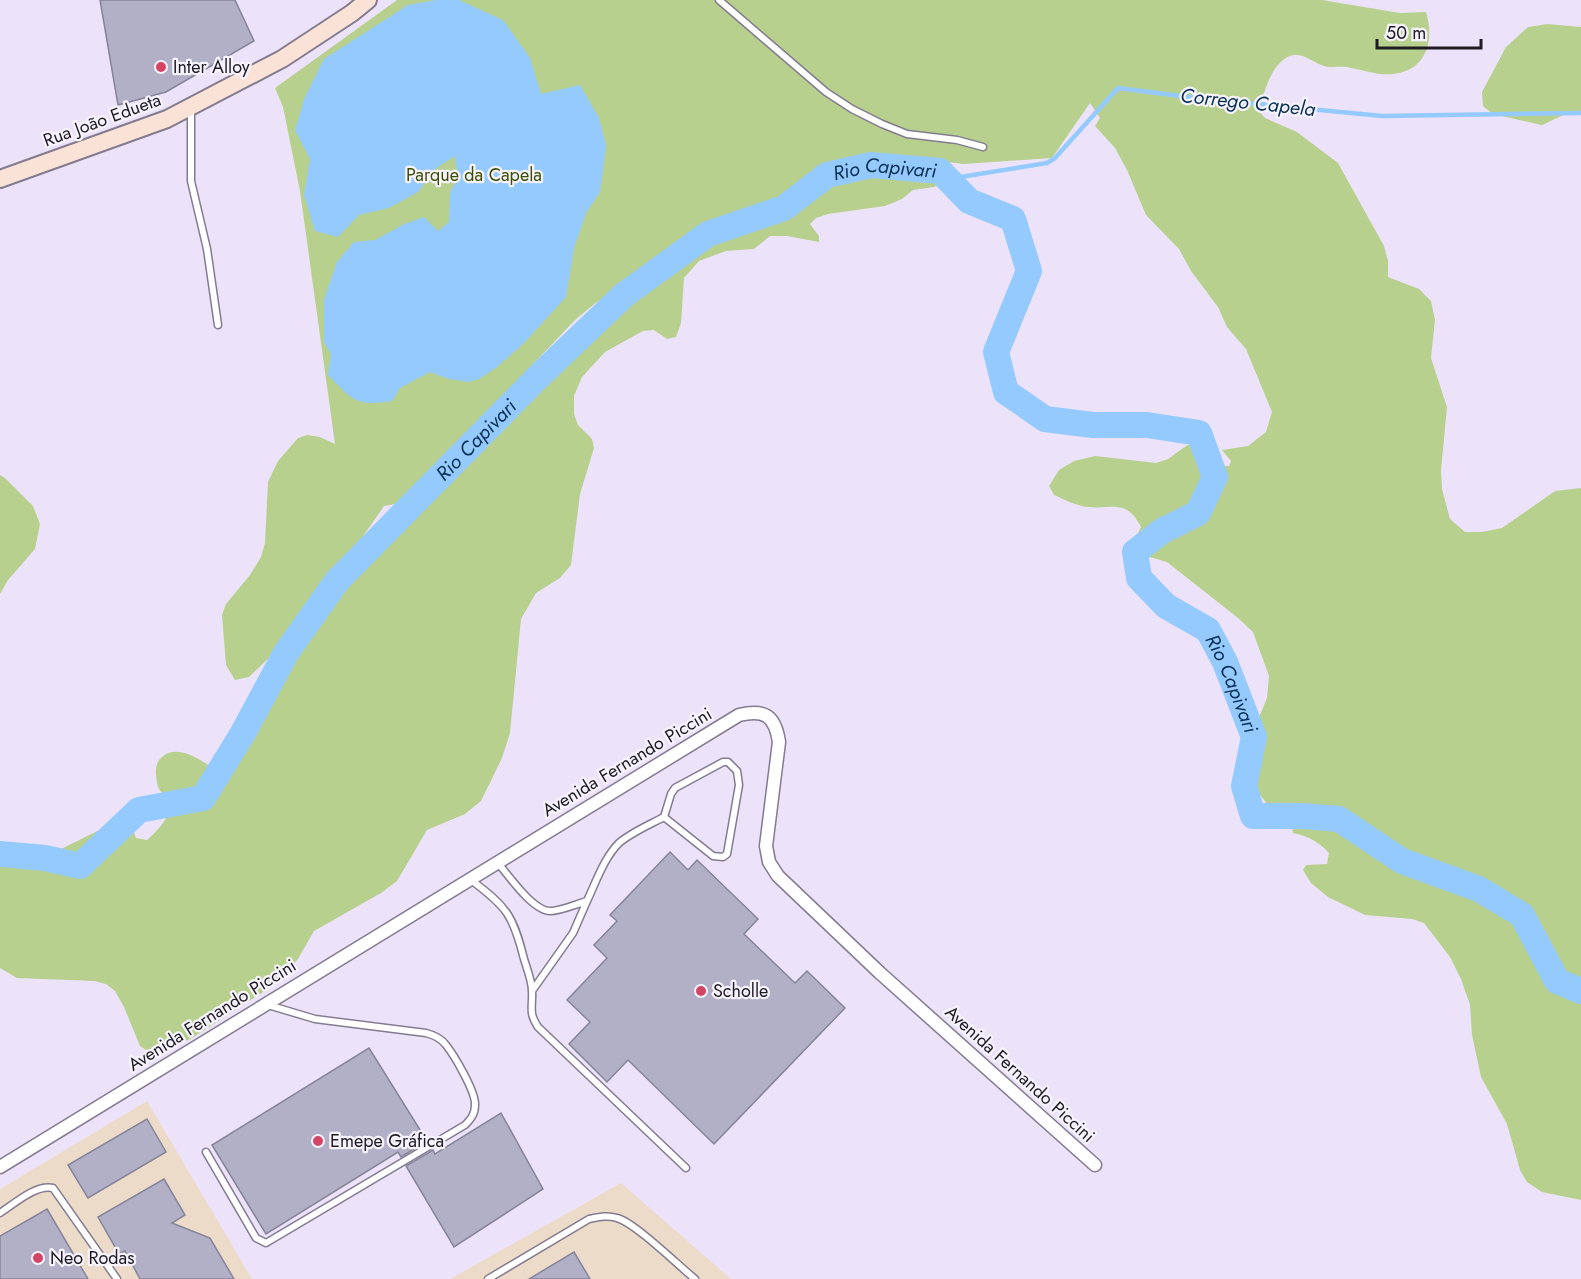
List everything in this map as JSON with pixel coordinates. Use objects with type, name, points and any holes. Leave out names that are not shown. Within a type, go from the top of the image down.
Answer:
[{"type":"street","name":"Rua João Edueta","points":[[0,179],[167,119],[282,58],[352,13],[368,0]]},
{"type":"street","name":"Avenida Fernando Piccini","points":[[0,1167],[739,715],[754,711],[768,716],[777,726],[779,742],[766,846],[769,862],[778,876],[880,973],[1095,1165]]},
{"type":"lane","points":[[719,0],[826,92],[852,109],[907,134],[957,140],[983,147]]},
{"type":"lane","points":[[191,107],[191,181],[207,249],[218,325]]},
{"type":"lane","points":[[532,991],[573,933],[610,855],[618,845],[664,817],[671,794],[681,784],[723,762],[728,762],[737,771],[739,784],[729,850],[723,857],[713,856],[664,817]]},
{"type":"lane","points":[[498,863],[531,901],[542,909],[549,911],[587,901]]},
{"type":"lane","points":[[471,879],[499,901],[510,916],[518,934],[532,991],[530,1010],[538,1027],[686,1168]]},
{"type":"lane","points":[[206,1152],[256,1238],[266,1243],[465,1125],[474,1115],[476,1102],[471,1089],[446,1044],[438,1037],[426,1033],[315,1019],[265,1004]]},
{"type":"lane","points":[[0,1213],[39,1189],[46,1186],[53,1188],[117,1279]]},
{"type":"lane","points":[[488,1279],[589,1219],[603,1216],[619,1218],[633,1227],[695,1279]]},
{"type":"shaded area","points":[[147,1101],[252,1279],[0,1279],[0,1189]]},
{"type":"shaded area","points":[[621,1183],[731,1279],[450,1279]]},
{"type":"green space","name":"Parque da Capela","points":[[397,0],[1322,0],[1400,13],[1426,12],[1429,25],[1427,49],[1415,66],[1393,74],[1379,74],[1347,67],[1327,67],[1303,56],[1290,56],[1283,60],[1273,72],[1258,110],[1265,118],[1297,132],[1338,163],[1384,246],[1388,261],[1388,277],[1419,289],[1431,301],[1435,320],[1431,358],[1447,407],[1441,470],[1442,489],[1450,519],[1465,532],[1482,532],[1502,528],[1555,491],[1581,488],[1581,1200],[1542,1192],[1527,1182],[1520,1170],[1507,1124],[1481,1077],[1472,1035],[1470,1005],[1461,979],[1450,957],[1424,923],[1412,919],[1365,915],[1328,897],[1311,883],[1303,870],[1306,865],[1327,864],[1329,853],[1313,840],[1293,833],[1292,827],[1275,814],[1247,778],[1239,758],[1245,737],[1258,720],[1267,698],[1269,676],[1253,632],[1167,562],[1146,556],[1122,555],[1141,527],[1129,511],[1116,507],[1079,505],[1054,495],[1049,486],[1059,470],[1074,461],[1095,456],[1156,463],[1168,459],[1192,444],[1204,448],[1225,466],[1229,466],[1231,461],[1222,450],[1248,446],[1266,432],[1272,412],[1246,349],[1227,327],[1218,307],[1191,271],[1179,249],[1146,215],[1115,148],[1095,126],[1100,118],[1090,103],[1052,158],[964,164],[939,161],[957,175],[934,187],[913,190],[902,199],[885,206],[828,214],[816,218],[810,224],[819,236],[819,242],[787,236],[770,236],[754,249],[726,251],[699,261],[684,278],[681,323],[676,337],[667,339],[654,330],[643,331],[605,352],[582,377],[574,396],[574,414],[578,425],[592,439],[594,448],[580,494],[571,565],[560,578],[536,593],[521,619],[510,733],[502,758],[481,801],[465,814],[427,830],[397,881],[381,893],[314,931],[298,959],[277,983],[192,1038],[162,1052],[149,1052],[140,1046],[124,1007],[115,991],[106,984],[94,981],[17,978],[0,968],[0,846],[19,844],[61,849],[126,817],[130,820],[136,838],[147,840],[162,824],[168,815],[170,806],[157,783],[156,771],[159,760],[169,753],[184,753],[220,772],[232,768],[240,761],[248,743],[257,700],[287,647],[275,652],[249,677],[235,680],[226,665],[222,615],[226,604],[250,575],[261,557],[265,543],[268,482],[278,461],[298,438],[307,435],[320,437],[335,444],[300,191],[283,107],[275,88]],"holes":[[[598,301],[572,341],[517,395],[472,450],[427,492],[353,551],[384,506],[401,503],[575,320]]]},
{"type":"green space","points":[[1547,24],[1581,27],[1581,114],[1570,112],[1542,125],[1493,114],[1483,106],[1482,92],[1506,47],[1528,27]]},
{"type":"green space","points":[[0,475],[33,506],[40,524],[35,549],[8,580],[0,594]]},
{"type":"water","points":[[436,0],[459,0],[503,20],[530,58],[541,94],[580,85],[599,118],[606,146],[600,192],[586,213],[574,248],[566,297],[524,343],[497,367],[479,379],[469,382],[449,379],[430,372],[400,388],[392,401],[362,402],[349,396],[328,375],[331,354],[324,342],[324,300],[337,262],[354,242],[375,240],[404,224],[424,217],[438,231],[449,222],[450,192],[458,179],[455,156],[435,169],[418,192],[389,208],[359,215],[338,237],[315,231],[304,195],[310,159],[295,130],[305,97],[324,59],[408,5]]},
{"type":"building","name":"Inter Alloy","points":[[100,0],[235,0],[254,41],[166,92],[118,105]]},
{"type":"building","name":"Scholle","points":[[670,852],[688,870],[697,860],[758,919],[744,934],[795,983],[807,971],[845,1008],[714,1144],[628,1060],[607,1082],[569,1044],[590,1022],[567,1000],[607,958],[594,945],[617,921],[610,915]]},
{"type":"building","name":"Emepe Gráfica","points":[[369,1048],[427,1141],[401,1157],[398,1152],[266,1234],[212,1145]]},
{"type":"building","points":[[501,1113],[543,1189],[454,1247],[406,1166],[433,1150],[435,1154]]},
{"type":"building","points":[[147,1119],[166,1152],[88,1198],[68,1165]]},
{"type":"building","points":[[164,1179],[185,1215],[172,1223],[210,1238],[234,1279],[140,1279],[125,1251],[119,1254],[98,1217]]},
{"type":"building","name":"Neo Rodas","points":[[47,1209],[88,1279],[0,1279],[0,1236]]},
{"type":"building","points":[[574,1252],[590,1279],[529,1279]]},
{"type":"waterway","name":"Corrego Capela","points":[[948,179],[1047,163],[1055,158],[1118,88],[1382,116],[1581,113]]},
{"type":"waterway","name":"Rio Capivari","points":[[0,854],[45,858],[80,866],[139,810],[203,798],[243,733],[286,653],[337,581],[538,377],[624,295],[708,234],[784,208],[827,175],[871,165],[940,171],[969,201],[1013,219],[1029,271],[996,352],[1006,392],[1045,419],[1093,425],[1147,425],[1199,433],[1215,477],[1198,513],[1162,531],[1135,552],[1139,578],[1166,606],[1208,630],[1225,662],[1254,737],[1244,786],[1253,816],[1339,819],[1402,861],[1479,889],[1522,915],[1557,981],[1581,991]]},
{"type":"place","name":"Inter Alloy","points":[[161,67]]},
{"type":"place","name":"Scholle","points":[[701,991]]},
{"type":"place","name":"Emepe Gráfica","points":[[318,1141]]},
{"type":"place","name":"Neo Rodas","points":[[38,1258]]}]
